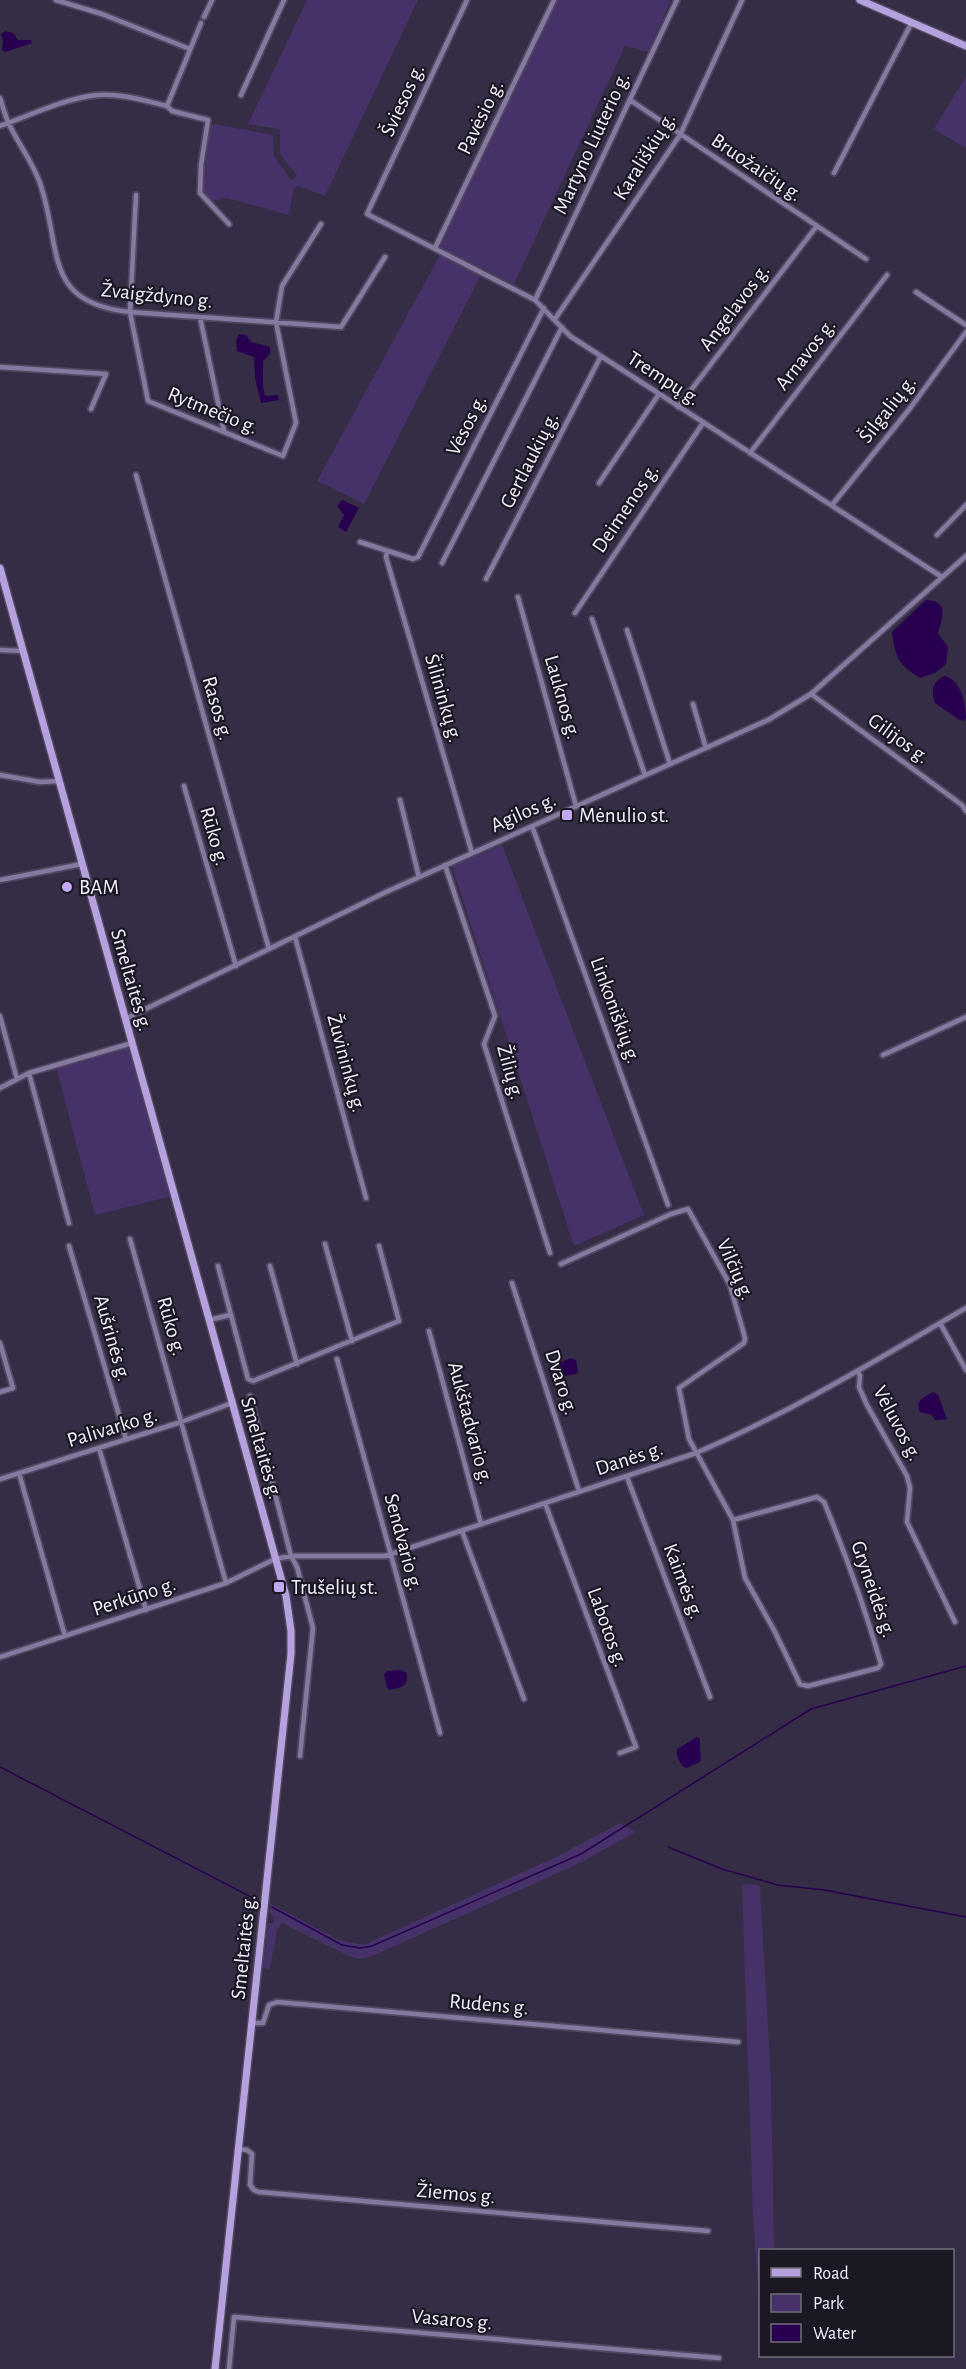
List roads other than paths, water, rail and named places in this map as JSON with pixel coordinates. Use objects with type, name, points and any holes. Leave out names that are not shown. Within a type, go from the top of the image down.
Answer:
[{"type":"main road","points":[[860,0],[966,46]]},
{"type":"main road","name":"Smeltaitės g.","points":[[0,568],[290,1615],[291,1654],[215,2369]]},
{"type":"street","points":[[56,0],[102,14],[190,49]]},
{"type":"street","points":[[204,17],[212,0]]},
{"type":"street","points":[[241,95],[284,0]]},
{"type":"street","name":"Šviesos g.","points":[[367,214],[467,0]]},
{"type":"street","name":"Pavėsio g.","points":[[435,248],[554,0]]},
{"type":"street","name":"Martyno Liuterio g.","points":[[535,300],[677,0]]},
{"type":"street","name":"Karališkių g.","points":[[555,319],[680,135],[742,0]]},
{"type":"street","points":[[834,173],[912,22]]},
{"type":"street","points":[[167,106],[201,23]]},
{"type":"street","points":[[0,126],[98,95],[115,95],[167,106],[172,111],[208,120],[201,165],[200,193],[229,224]]},
{"type":"street","name":"Žvaigždyno g.","points":[[0,98],[8,123],[40,184],[61,272],[66,282],[88,303],[106,310],[341,327],[386,257]]},
{"type":"street","name":"Bruožaičių g.","points":[[630,100],[866,259]]},
{"type":"street","points":[[130,312],[136,195]]},
{"type":"street","name":"Trempų g.","points":[[367,214],[535,300],[570,336],[942,577]]},
{"type":"street","points":[[276,322],[282,286],[321,224]]},
{"type":"street","name":"Angelavos g.","points":[[678,407],[816,227]]},
{"type":"street","name":"Arnavos g.","points":[[750,453],[887,275]]},
{"type":"street","points":[[916,292],[966,325]]},
{"type":"street","name":"Vėsos g.","points":[[387,551],[413,559],[418,557],[544,308]]},
{"type":"street","name":"Rytmečio g.","points":[[130,312],[148,401],[283,456],[296,423],[276,322]]},
{"type":"street","points":[[200,317],[224,431]]},
{"type":"street","points":[[442,563],[562,327]]},
{"type":"street","name":"Šilgalių g.","points":[[832,505],[966,333]]},
{"type":"street","name":"Gertlaukių g.","points":[[486,579],[601,356]]},
{"type":"street","points":[[0,367],[106,374],[91,409]]},
{"type":"street","points":[[598,483],[659,394]]},
{"type":"street","name":"Deimenos g.","points":[[575,613],[703,423]]},
{"type":"street","name":"Rasos g.","points":[[136,475],[269,949]]},
{"type":"street","points":[[937,535],[966,505]]},
{"type":"street","points":[[360,542],[387,551]]},
{"type":"street","name":"Šilininkų g.","points":[[387,551],[386,557],[472,853]]},
{"type":"street","name":"Agilos g.","points":[[125,1019],[419,877],[768,720],[811,694],[966,556]]},
{"type":"street","name":"Lauknos g.","points":[[518,597],[576,806]]},
{"type":"street","points":[[592,619],[645,775]]},
{"type":"street","points":[[627,630],[670,764]]},
{"type":"street","points":[[0,650],[23,651]]},
{"type":"street","name":"Gilijos g.","points":[[811,694],[962,805],[966,811]]},
{"type":"street","points":[[693,704],[706,748]]},
{"type":"street","points":[[0,775],[40,783],[59,781]]},
{"type":"street","name":"Rūko g.","points":[[184,786],[236,966]]},
{"type":"street","points":[[400,800],[419,877]]},
{"type":"street","name":"Linkoniškių g.","points":[[532,826],[668,1205]]},
{"type":"street","points":[[0,880],[82,864]]},
{"type":"street","name":"Žilių g.","points":[[446,865],[495,1016],[484,1044],[550,1253]]},
{"type":"street","name":"Žuvininkų g.","points":[[295,938],[366,1198]]},
{"type":"street","points":[[0,1016],[17,1079]]},
{"type":"street","points":[[883,1055],[966,1017]]},
{"type":"street","points":[[0,1088],[29,1073],[132,1042]]},
{"type":"street","points":[[29,1073],[69,1223]]},
{"type":"street","name":"Vilčių g.","points":[[561,1264],[671,1214],[688,1209],[730,1285],[745,1338],[744,1343],[679,1388],[689,1439],[696,1453]]},
{"type":"street","name":"Rūko g.","points":[[130,1239],[226,1583]]},
{"type":"street","points":[[325,1244],[352,1341]]},
{"type":"street","name":"Aušrinės g.","points":[[69,1246],[126,1439]]},
{"type":"street","points":[[218,1266],[248,1379],[253,1381],[399,1321],[379,1246]]},
{"type":"street","points":[[270,1266],[297,1364]]},
{"type":"street","name":"Dvaro g.","points":[[512,1283],[579,1491]]},
{"type":"street","name":"Danės g.","points":[[275,1559],[291,1556],[390,1554],[696,1453],[726,1440],[858,1371],[966,1308]]},
{"type":"street","points":[[209,1320],[230,1315]]},
{"type":"street","points":[[940,1323],[966,1370]]},
{"type":"street","name":"Aukštadvario g.","points":[[429,1331],[481,1524]]},
{"type":"street","points":[[0,1343],[13,1388],[0,1392]]},
{"type":"street","name":"Sendvario g.","points":[[337,1359],[440,1733]]},
{"type":"street","name":"Vėluvos g.","points":[[858,1371],[860,1387],[867,1405],[907,1476],[910,1488],[907,1522],[956,1622]]},
{"type":"street","points":[[250,1396],[291,1556],[297,1567],[313,1628],[300,1756]]},
{"type":"street","name":"Palivarko g.","points":[[0,1479],[181,1422],[232,1403]]},
{"type":"street","points":[[99,1448],[146,1610]]},
{"type":"street","name":"Gryneidės g.","points":[[696,1453],[734,1520],[745,1578],[800,1684],[808,1686],[878,1668],[881,1664],[868,1619],[849,1561],[824,1502],[817,1497],[734,1520]]},
{"type":"street","points":[[19,1473],[65,1636]]},
{"type":"street","name":"Kaimės g.","points":[[627,1477],[710,1697]]},
{"type":"street","name":"Labotos g.","points":[[545,1503],[636,1747],[620,1753]]},
{"type":"street","points":[[462,1531],[524,1699]]},
{"type":"street","name":"Perkūno g.","points":[[0,1657],[226,1583],[275,1559]]},
{"type":"street","name":"Rudens g.","points":[[252,2023],[263,2023],[268,2005],[277,2002],[738,2042]]},
{"type":"street","name":"Žiemos g.","points":[[238,2149],[250,2151],[252,2154],[250,2185],[259,2192],[708,2231]]},
{"type":"street","name":"Vasaros g.","points":[[229,2369],[234,2317],[719,2358]]},
{"type":"water","points":[[5,31],[13,33],[18,40],[31,40],[32,43],[5,52],[2,50],[1,34]]},
{"type":"water","points":[[239,334],[246,335],[251,342],[270,347],[270,354],[263,361],[263,387],[265,396],[278,395],[279,400],[261,403],[255,378],[254,357],[237,351],[236,341]]},
{"type":"water","points":[[342,500],[359,508],[346,532],[338,527],[344,515],[337,506]]},
{"type":"water","points":[[926,600],[939,603],[941,607],[942,616],[938,633],[948,647],[946,664],[935,673],[920,678],[902,664],[896,654],[892,632]]},
{"type":"water","points":[[944,676],[955,682],[964,699],[966,718],[964,721],[935,703],[934,687],[937,681]]},
{"type":"water","points":[[570,1358],[576,1360],[577,1374],[551,1378],[549,1368]]},
{"type":"water","points":[[933,1392],[938,1395],[947,1419],[935,1420],[932,1415],[920,1412],[918,1406],[920,1400]]},
{"type":"water","points":[[401,1670],[407,1673],[405,1684],[390,1690],[387,1688],[384,1674],[387,1671]]},
{"type":"water","points":[[697,1737],[700,1739],[700,1762],[686,1768],[679,1760],[677,1749]]},
{"type":"waterway","points":[[272,1907],[342,1945],[360,1948],[372,1946],[581,1854],[811,1709],[966,1666]]},
{"type":"waterway","points":[[0,1767],[257,1900]]},
{"type":"waterway","points":[[668,1847],[722,1869],[778,1885],[824,1890],[966,1917]]},
{"type":"place","name":"Mėnulio st.","points":[[567,815]]},
{"type":"place","name":"BAM","points":[[67,887]]},
{"type":"place","name":"Trušelių st.","points":[[279,1587]]}]
